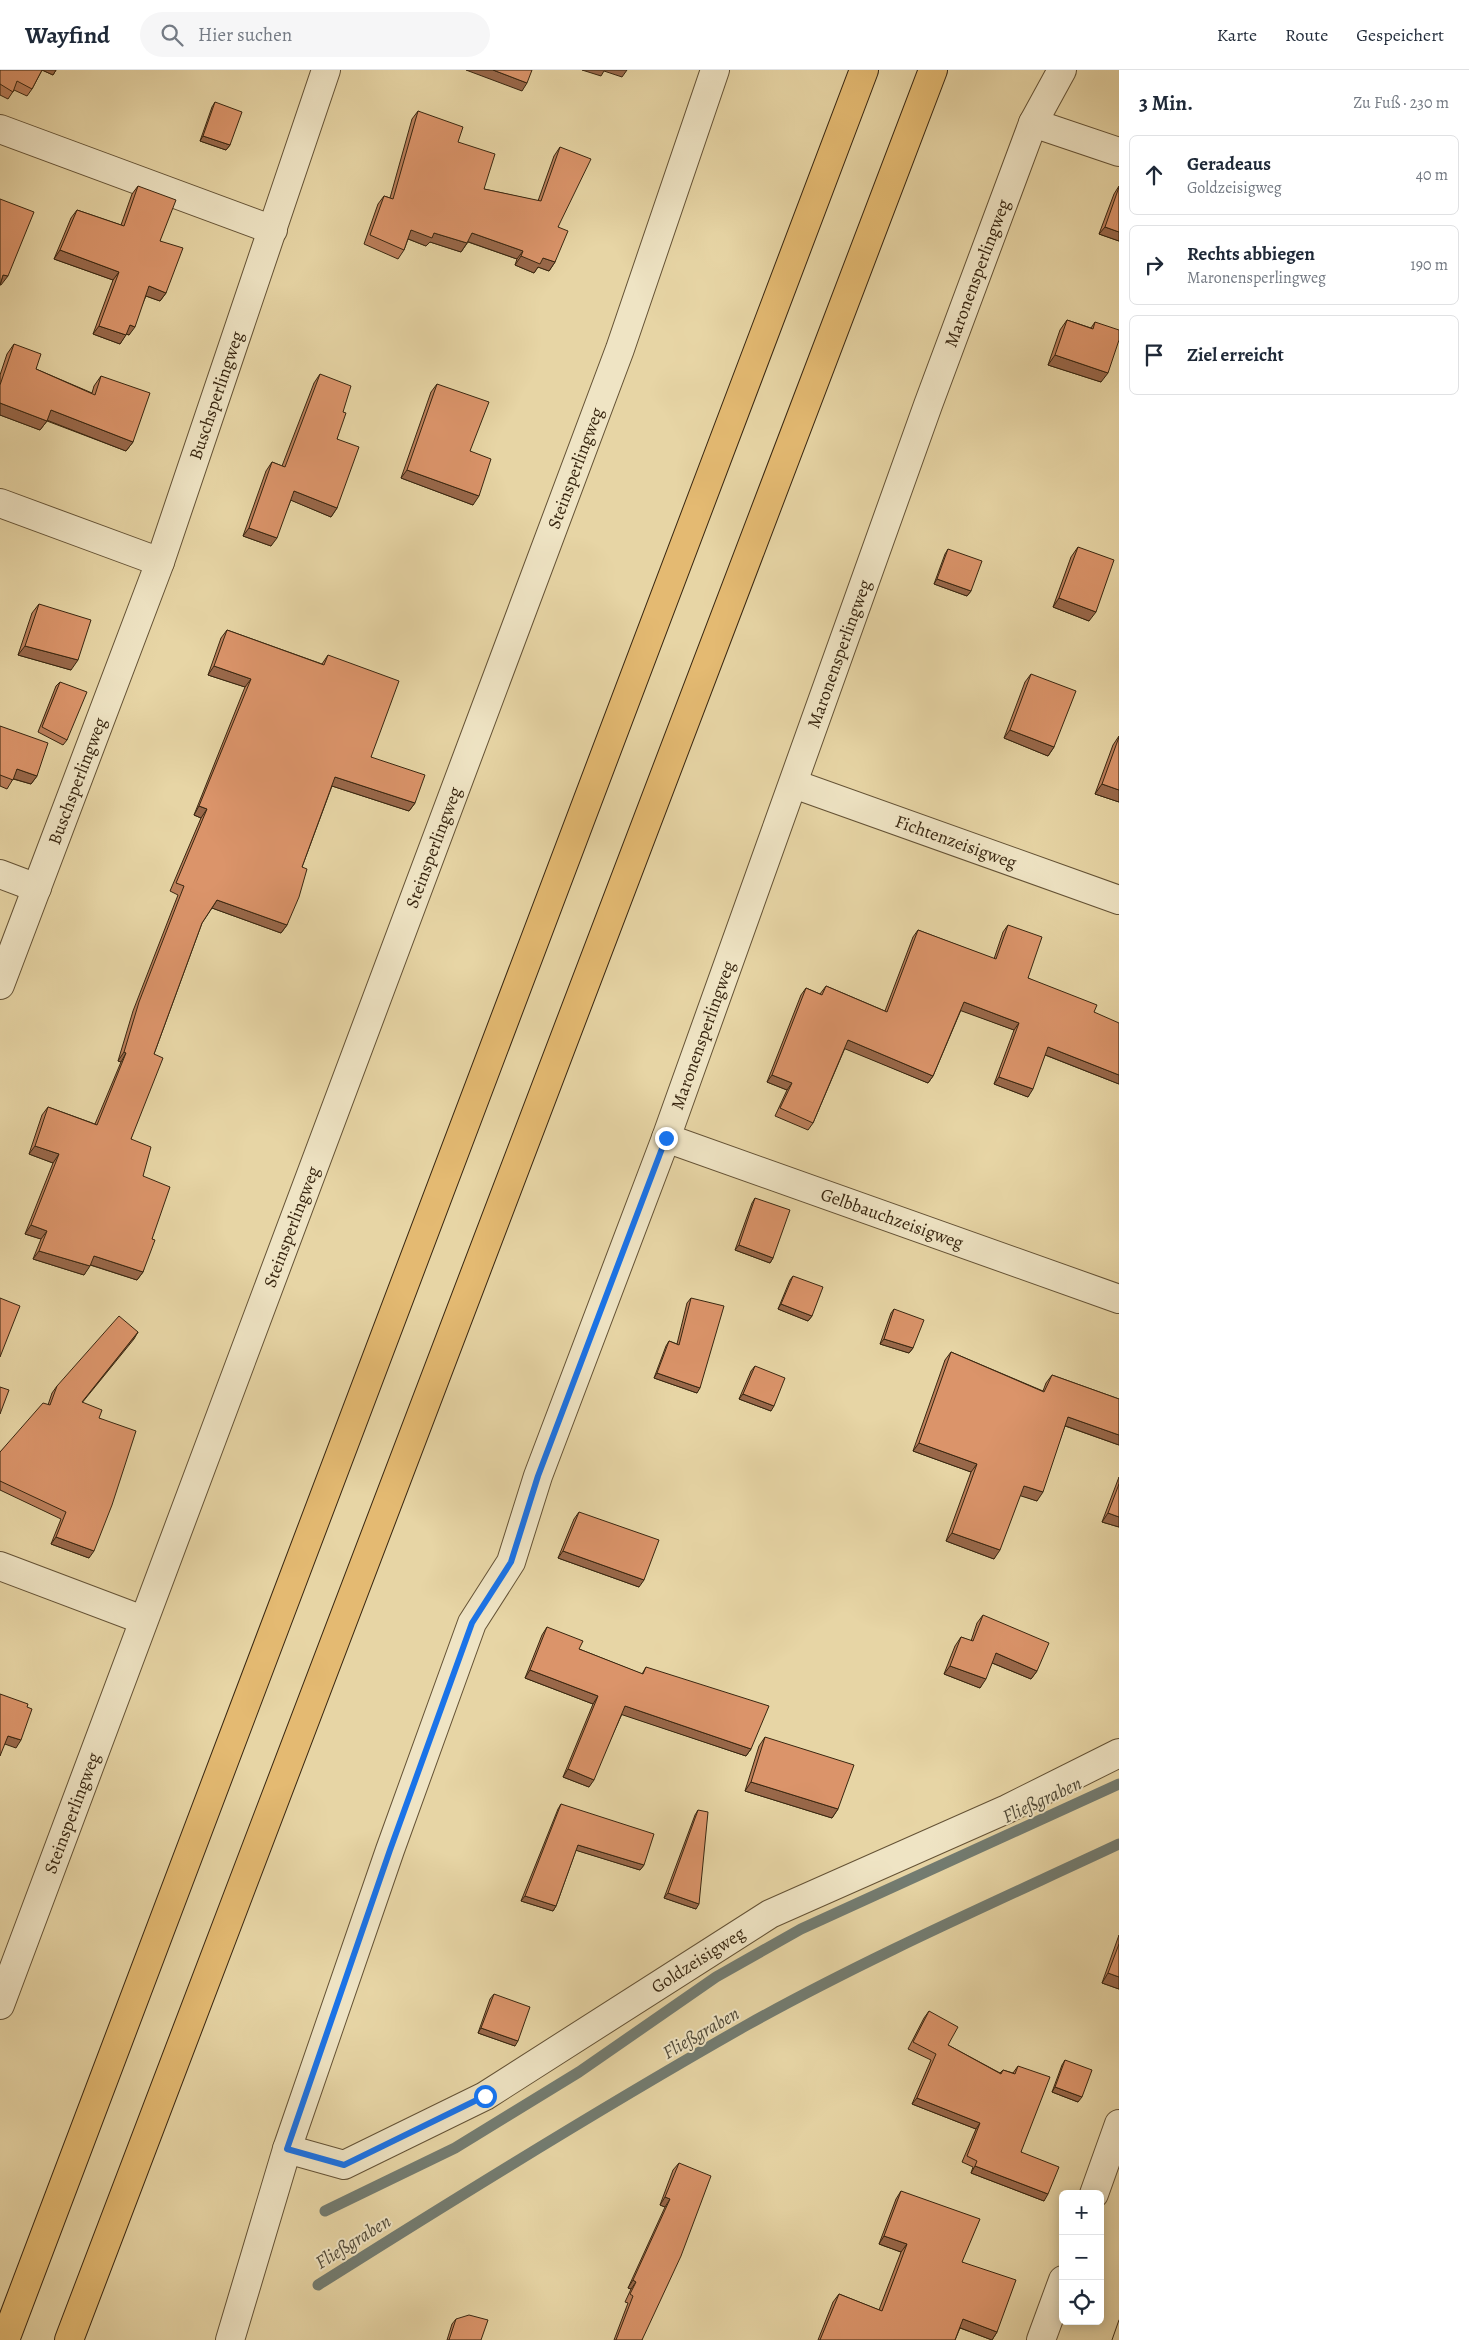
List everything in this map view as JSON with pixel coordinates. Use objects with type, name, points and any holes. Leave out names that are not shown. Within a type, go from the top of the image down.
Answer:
[{"type":"highway","points":[[5,2340],[864,70]]},
{"type":"highway","points":[[69,2340],[933,70]]},
{"type":"lane","name":"Buschsperlingweg","points":[[0,985],[160,562],[326,70]]},
{"type":"lane","name":"Steinsperlingweg","points":[[0,2005],[620,349],[715,70]]},
{"type":"lane","name":"Maronensperlingweg","points":[[230,2340],[287,2149],[390,1850],[472,1623],[511,1562],[538,1476],[666,1138],[928,405],[1033,123],[1062,70]]},
{"type":"lane","points":[[1033,123],[1119,152]]},
{"type":"lane","points":[[0,129],[272,230]]},
{"type":"lane","points":[[0,503],[160,562]]},
{"type":"lane","name":"Fichtenzeisigweg","points":[[794,784],[1119,900]]},
{"type":"lane","points":[[0,874],[37,888]]},
{"type":"lane","name":"Gelbbauchzeisigweg","points":[[666,1138],[1119,1299]]},
{"type":"lane","points":[[0,1566],[143,1620]]},
{"type":"lane","name":"Goldzeisigweg","points":[[287,2149],[344,2165],[485,2096],[770,1914],[1007,1809],[1119,1753]]},
{"type":"lane","points":[[1095,2190],[1119,2124]]},
{"type":"lane","points":[[1041,2340],[1059,2291]]},
{"type":"building","points":[[0,70],[42,70],[32,89],[17,81],[13,92],[0,84]]},
{"type":"building","points":[[493,70],[532,70],[527,83]]},
{"type":"building","points":[[215,102],[242,112],[230,145],[203,136]]},
{"type":"building","points":[[418,111],[463,127],[458,142],[495,154],[484,189],[541,201],[560,147],[591,159],[558,227],[568,231],[555,262],[543,258],[540,264],[521,256],[523,251],[472,233],[467,243],[434,233],[432,238],[411,230],[404,250],[370,235],[384,196],[393,199]]},
{"type":"building","points":[[138,186],[176,200],[160,241],[183,248],[166,293],[149,286],[135,327],[130,325],[126,335],[99,326],[119,272],[60,250],[77,210],[124,226]]},
{"type":"building","points":[[1119,187],[1119,232],[1105,227]]},
{"type":"building","points":[[0,199],[34,212],[8,276],[3,275],[0,285]]},
{"type":"building","points":[[1067,320],[1093,329],[1095,322],[1119,330],[1119,340],[1108,373],[1055,355]]},
{"type":"building","points":[[14,344],[41,354],[36,369],[95,395],[101,376],[150,393],[133,442],[51,410],[47,421],[0,403],[0,385]]},
{"type":"building","points":[[320,374],[351,386],[343,412],[346,413],[337,439],[359,447],[337,508],[294,491],[277,538],[249,528],[272,462],[285,467]]},
{"type":"building","points":[[437,384],[489,402],[470,451],[491,459],[479,496],[407,470]]},
{"type":"building","points":[[1078,547],[1114,560],[1096,612],[1059,598]]},
{"type":"building","points":[[948,549],[982,561],[971,591],[937,579]]},
{"type":"building","points":[[39,604],[91,620],[78,660],[25,646]]},
{"type":"building","points":[[227,630],[324,665],[328,655],[399,681],[371,757],[425,775],[415,803],[335,777],[302,867],[307,869],[299,897],[287,925],[217,900],[202,923],[154,1054],[163,1058],[131,1139],[151,1147],[143,1176],[170,1187],[152,1239],[155,1240],[143,1272],[94,1256],[90,1266],[39,1251],[47,1231],[31,1225],[59,1154],[35,1146],[48,1107],[97,1125],[126,1053],[124,1052],[139,1002],[184,886],[176,883],[207,809],[199,806],[251,679],[214,666]]},
{"type":"building","points":[[1031,674],[1076,691],[1054,747],[1010,730]]},
{"type":"building","points":[[60,682],[87,692],[67,740],[42,727]]},
{"type":"building","points":[[0,726],[48,743],[37,776],[17,769],[13,780],[0,775]]},
{"type":"building","points":[[1119,737],[1119,790],[1102,784]]},
{"type":"building","points":[[1008,925],[1042,937],[1028,978],[1097,1005],[1094,1012],[1119,1023],[1119,1075],[1048,1047],[1033,1089],[999,1077],[1019,1023],[964,1002],[933,1076],[848,1040],[813,1123],[780,1108],[792,1083],[772,1075],[806,988],[822,995],[826,986],[887,1012],[918,930],[996,959]]},
{"type":"building","points":[[755,1198],[790,1210],[773,1258],[739,1245]]},
{"type":"building","points":[[793,1276],[823,1287],[812,1316],[781,1304]]},
{"type":"building","points":[[0,1298],[20,1306],[0,1357]]},
{"type":"building","points":[[691,1298],[724,1306],[700,1388],[657,1373],[669,1341],[679,1345]]},
{"type":"building","points":[[894,1309],[924,1320],[913,1348],[884,1339]]},
{"type":"building","points":[[119,1316],[138,1332],[82,1402],[102,1410],[99,1418],[136,1431],[112,1505],[94,1551],[56,1537],[66,1512],[0,1481],[0,1452],[43,1403],[50,1405],[57,1386]]},
{"type":"building","points":[[951,1352],[1044,1392],[1052,1375],[1119,1399],[1119,1435],[1068,1417],[1043,1492],[1024,1486],[1000,1550],[952,1533],[977,1464],[919,1443]]},
{"type":"building","points":[[755,1366],[785,1378],[774,1406],[743,1394]]},
{"type":"building","points":[[0,1387],[9,1390],[0,1414]]},
{"type":"building","points":[[1119,1484],[1119,1517],[1108,1513]]},
{"type":"building","points":[[579,1512],[659,1540],[644,1580],[563,1551]]},
{"type":"building","points":[[983,1615],[1049,1643],[1037,1671],[996,1653],[986,1679],[950,1666],[961,1637],[973,1641]]},
{"type":"building","points":[[547,1627],[583,1641],[579,1649],[643,1674],[646,1667],[769,1706],[751,1749],[625,1706],[594,1780],[568,1769],[598,1696],[530,1670]]},
{"type":"building","points":[[0,1694],[28,1704],[27,1707],[32,1709],[21,1740],[8,1736],[0,1756]]},
{"type":"building","points":[[765,1737],[854,1765],[838,1809],[751,1782]]},
{"type":"building","points":[[561,1804],[654,1834],[644,1865],[578,1845],[556,1906],[525,1896]]},
{"type":"building","points":[[698,1810],[708,1812],[699,1904],[668,1893]]},
{"type":"building","points":[[1119,1944],[1119,1977],[1108,1973]]},
{"type":"building","points":[[494,1994],[530,2007],[518,2041],[481,2028]]},
{"type":"building","points":[[929,2011],[958,2027],[948,2045],[1001,2074],[1003,2070],[1015,2074],[1018,2066],[1050,2077],[1021,2152],[1059,2167],[1048,2194],[975,2166],[977,2161],[967,2156],[980,2123],[917,2098],[936,2054],[913,2042]]},
{"type":"building","points":[[1065,2060],[1092,2070],[1082,2097],[1055,2087]]},
{"type":"building","points":[[679,2163],[711,2176],[681,2256],[642,2340],[616,2340],[633,2296],[630,2294],[636,2282],[633,2280],[670,2199],[665,2197]]},
{"type":"building","points":[[901,2191],[980,2219],[962,2262],[1016,2280],[997,2332],[963,2319],[955,2340],[820,2340],[839,2294],[882,2311],[907,2244],[884,2236]]},
{"type":"building","points":[[469,2315],[488,2320],[481,2340],[449,2340],[456,2319]]},
{"type":"waterway","name":"Fließgraben","points":[[325,2211],[455,2148],[579,2072],[716,1977],[801,1929],[1119,1784]]},
{"type":"waterway","name":"Fließgraben","points":[[318,2285],[531,2152],[792,2000],[978,1909],[1119,1844]]},
{"type":"tram line","points":[[1112,2340],[1119,2320]]},
{"type":"route","points":[[485,2096],[344,2165],[287,2149],[390,1850],[472,1623],[511,1562],[538,1476],[666,1138]]}]
